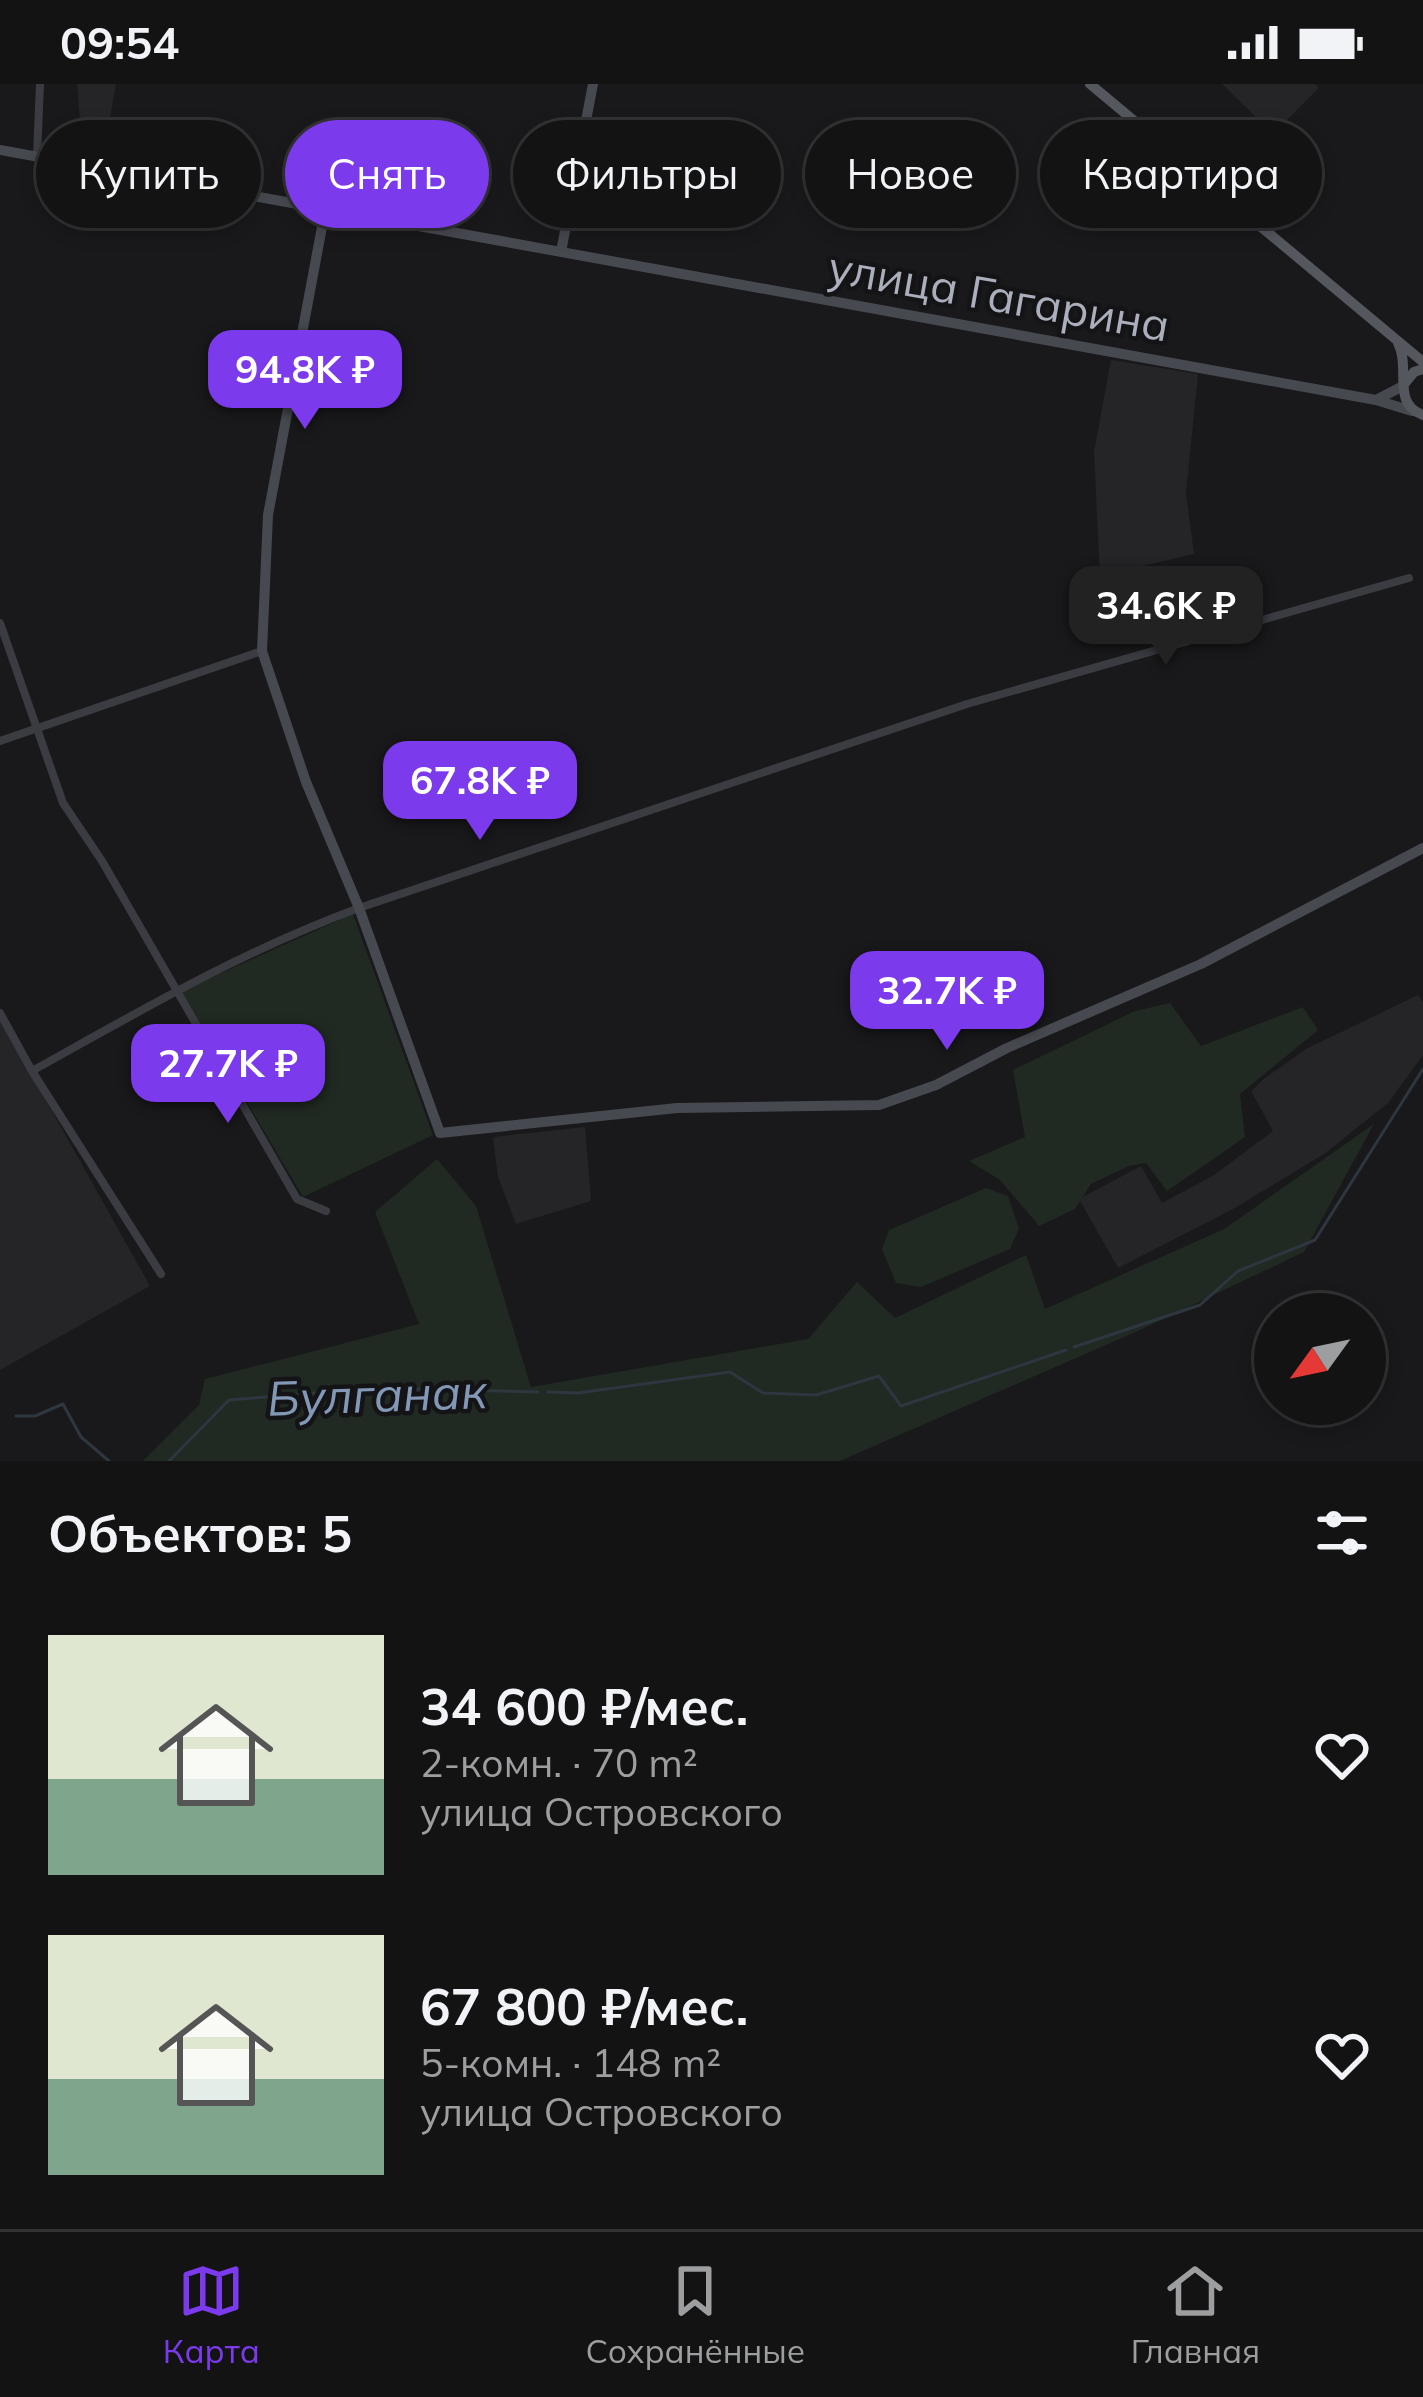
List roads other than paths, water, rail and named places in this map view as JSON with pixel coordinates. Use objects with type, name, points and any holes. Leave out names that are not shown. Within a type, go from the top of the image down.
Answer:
[{"type":"main road","points":[[561,252],[593,84]]},
{"type":"main road","points":[[1090,84],[1423,365],[1403,386],[1376,400]]},
{"type":"main road","name":"улица Гагарина","points":[[0,150],[36,156]]},
{"type":"main road","points":[[322,228],[271,494],[262,651],[306,782],[359,908],[440,1133],[677,1108],[879,1105],[937,1085],[1007,1048],[1201,964],[1423,848]]},
{"type":"main road","name":"улица Гагарина","points":[[423,228],[1376,400],[1418,413]]},
{"type":"main road","points":[[1392,336],[1405,359],[1405,403],[1418,413]]},
{"type":"street","points":[[38,120],[40,84]]},
{"type":"street","points":[[32,1071],[173,990],[359,908],[967,704],[1408,578]]},
{"type":"street","points":[[0,623],[63,803],[297,1199],[326,1210]]},
{"type":"street","points":[[0,742],[262,651]]},
{"type":"street","points":[[0,1013],[160,1274]]},
{"type":"waterway","name":"Булганак","points":[[1074,1347],[1200,1305],[1238,1271],[1315,1240],[1423,1069]]},
{"type":"waterway","name":"Булганак","points":[[548,1392],[578,1393],[730,1372],[763,1393],[816,1395],[879,1376],[901,1406],[1066,1350]]},
{"type":"waterway","name":"Булганак","points":[[169,1461],[229,1400],[376,1388],[538,1392]]},
{"type":"waterway","points":[[16,1416],[35,1416],[63,1404],[81,1437],[109,1461]]}]
